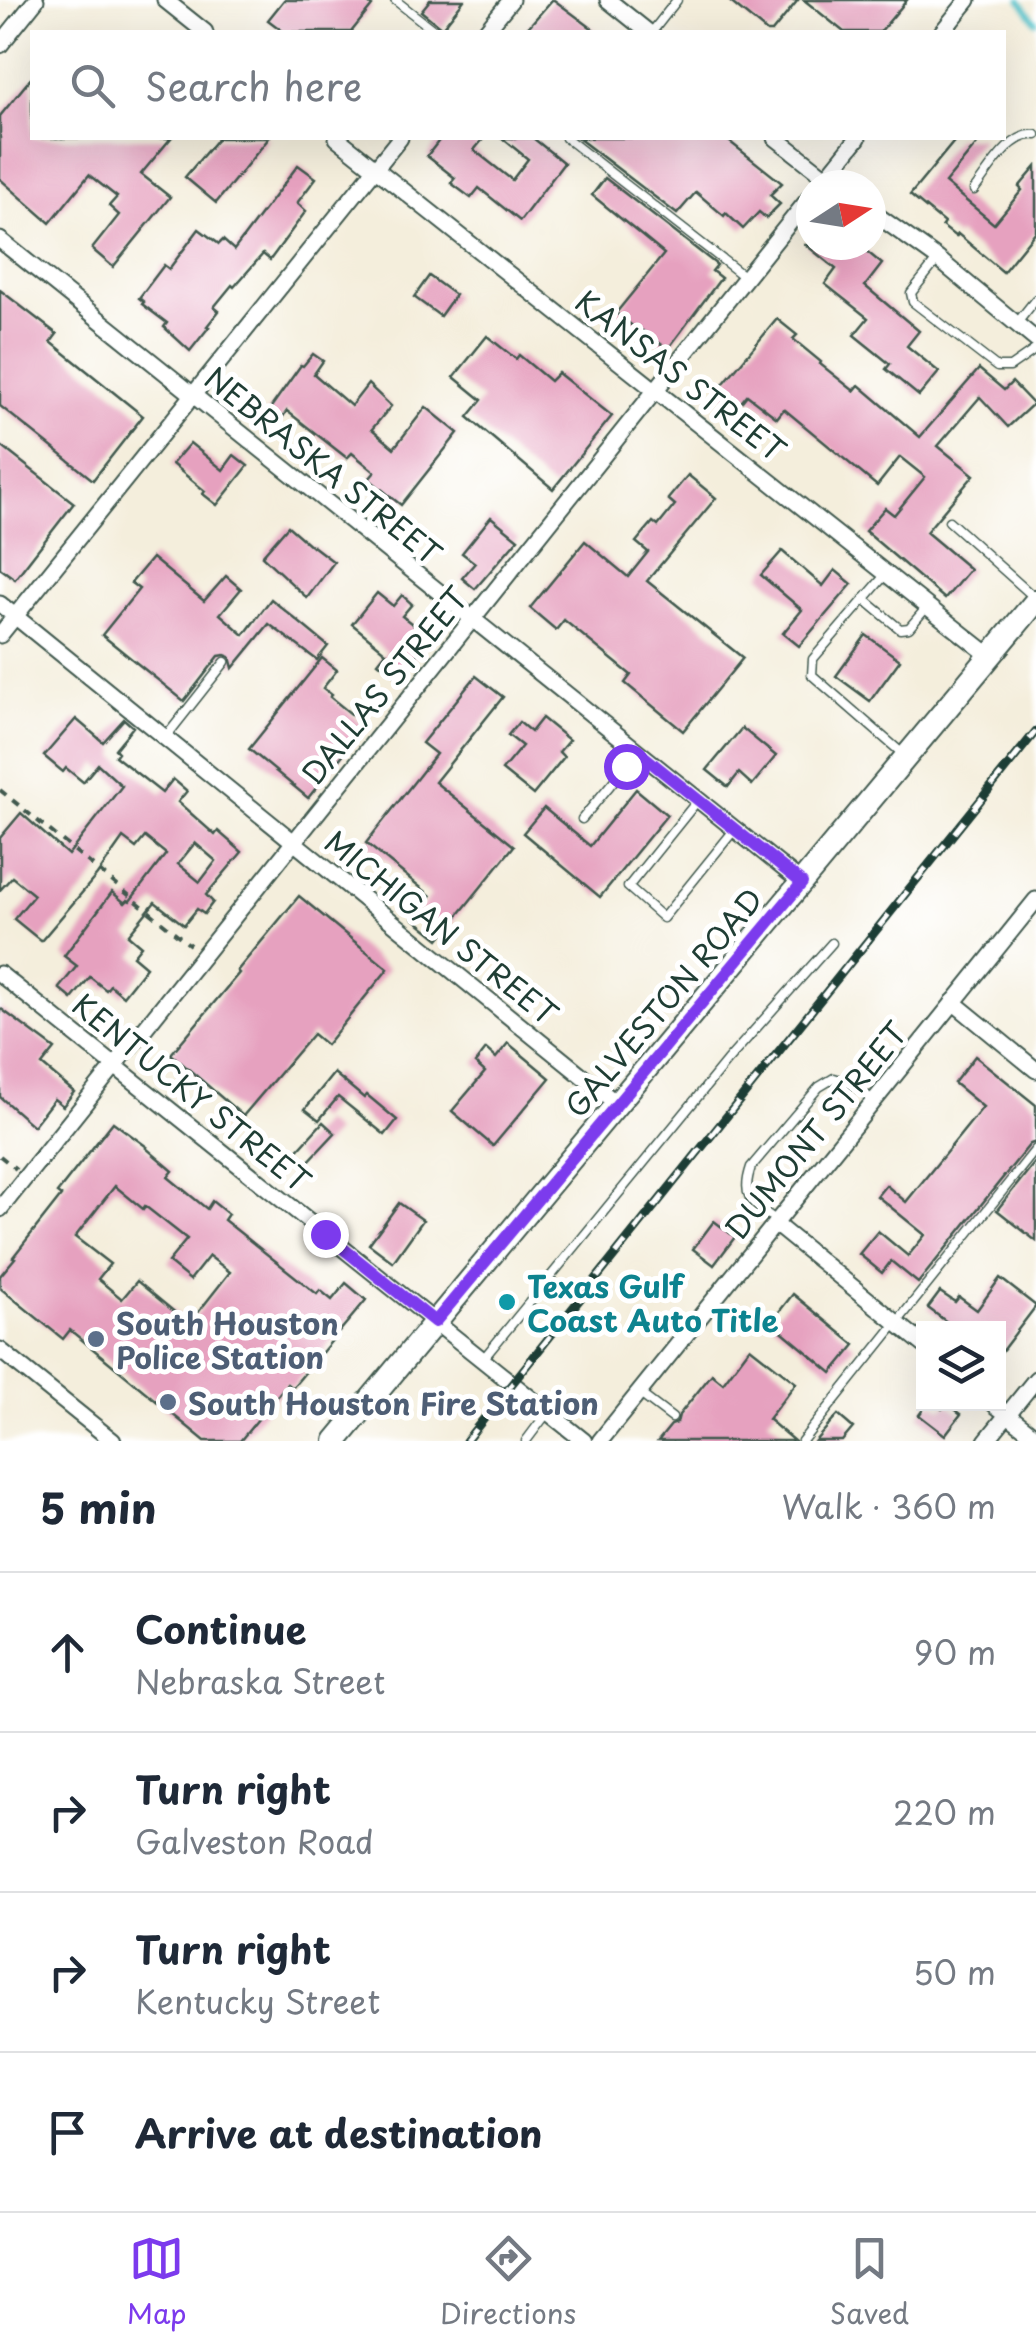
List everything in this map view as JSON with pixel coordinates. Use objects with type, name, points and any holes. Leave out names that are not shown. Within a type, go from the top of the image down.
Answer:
[{"type":"main road","name":"GALVESTON ROAD","points":[[336,1441],[1036,600]]},
{"type":"street","points":[[0,45],[36,0]]},
{"type":"street","points":[[164,0],[203,30]]},
{"type":"street","points":[[487,30],[511,0]]},
{"type":"street","points":[[608,0],[647,30]]},
{"type":"street","points":[[944,30],[968,0]]},
{"type":"street","name":"KANSAS STREET","points":[[340,140],[990,656]]},
{"type":"street","points":[[0,635],[398,140]]},
{"type":"street","points":[[778,140],[812,170]]},
{"type":"street","points":[[836,170],[857,140]]},
{"type":"street","name":"DALLAS STREET","points":[[0,1209],[796,215]]},
{"type":"street","points":[[886,222],[1036,340]]},
{"type":"street","name":"NEBRASKA STREET","points":[[0,240],[802,883]]},
{"type":"street","name":"MICHIGAN STREET","points":[[0,604],[617,1104]]},
{"type":"street","name":"DUMONT STREET","points":[[600,1441],[1036,900]]},
{"type":"street","name":"KENTUCKY STREET","points":[[0,974],[584,1441]]},
{"type":"street","points":[[953,1002],[1036,1070]]},
{"type":"street","points":[[776,1222],[916,1339]]},
{"type":"street","points":[[0,1350],[113,1441]]},
{"type":"street","points":[[1006,1405],[1036,1379]]},
{"type":"street","points":[[986,1441],[1000,1411]]},
{"type":"street","points":[[1003,1411],[1036,1438]]},
{"type":"lane","points":[[395,0],[433,30]]},
{"type":"lane","points":[[652,30],[677,0]]},
{"type":"lane","points":[[974,190],[1014,140],[1026,134],[1036,135]]},
{"type":"lane","points":[[569,140],[746,278]]},
{"type":"lane","points":[[938,259],[911,293],[912,302],[998,367],[1010,368],[1036,350]]},
{"type":"lane","points":[[1017,323],[1036,299]]},
{"type":"lane","points":[[949,520],[1036,600]]},
{"type":"lane","points":[[886,574],[813,659],[812,675],[906,757]]},
{"type":"lane","points":[[864,599],[900,629],[909,628],[927,607]]},
{"type":"lane","points":[[165,738],[224,662]]},
{"type":"lane","points":[[582,818],[626,766],[642,755]]},
{"type":"lane","points":[[698,800],[628,887],[663,918],[735,830]]},
{"type":"lane","points":[[483,1360],[727,1060],[832,944]]},
{"type":"lane","points":[[776,1222],[748,1194],[750,1167],[819,1087],[834,1078],[854,1085],[874,1100]]},
{"type":"lane","points":[[802,1441],[1036,1149]]},
{"type":"lane","points":[[639,1393],[672,1418]]},
{"type":"lane","points":[[526,1441],[548,1412]]},
{"type":"path","points":[[0,790],[204,955]]},
{"type":"building","points":[[284,0],[364,0],[372,6],[353,30],[281,30],[268,20]]},
{"type":"building","points":[[430,0],[464,0],[442,28],[421,11]]},
{"type":"building","points":[[554,0],[594,30],[526,30]]},
{"type":"building","points":[[728,0],[798,0],[774,30],[765,30]]},
{"type":"building","points":[[804,0],[907,0],[882,30],[842,30]]},
{"type":"building","points":[[30,79],[30,140],[169,140],[141,174],[170,197],[113,267],[92,249],[119,215],[109,206],[117,197],[89,175],[50,223],[0,179],[0,116]]},
{"type":"building","points":[[216,140],[267,140],[216,203],[185,177]]},
{"type":"building","points":[[439,140],[482,140],[474,150],[512,180],[528,159],[504,140],[535,140],[564,163],[520,221],[479,188],[471,198],[451,183],[455,178],[427,156]]},
{"type":"building","points":[[581,140],[728,140],[782,183],[770,195],[780,204],[766,218],[759,212],[743,229],[696,192],[677,214]]},
{"type":"building","points":[[955,140],[980,140],[945,183],[994,224],[1036,167],[1036,231],[1003,272],[958,234],[956,237],[942,226],[944,223],[910,195]]},
{"type":"building","points":[[298,165],[316,178],[297,203],[306,211],[270,260],[263,254],[232,285],[214,307],[219,311],[190,351],[139,298],[164,265],[169,269],[199,229],[234,250]]},
{"type":"building","points":[[605,178],[717,265],[712,271],[721,278],[668,349],[616,313],[664,254],[592,195]]},
{"type":"building","points":[[825,260],[877,260],[882,264],[865,286],[919,331],[907,346],[939,372],[919,396],[886,369],[890,364],[854,335],[868,318],[825,284],[836,269]]},
{"type":"building","points":[[429,276],[455,295],[440,316],[414,297]]},
{"type":"building","points":[[0,290],[57,334],[51,342],[143,416],[93,480],[0,406]]},
{"type":"building","points":[[777,319],[797,335],[793,339],[820,364],[854,391],[859,385],[920,437],[979,369],[1004,390],[1012,382],[1033,404],[1008,427],[980,397],[938,446],[974,475],[926,532],[970,569],[945,599],[865,531],[885,508],[894,515],[925,477],[900,457],[877,486],[784,409],[777,418],[747,395],[738,406],[719,389]]},
{"type":"building","points":[[487,336],[516,359],[519,355],[550,381],[558,373],[612,416],[553,489],[468,417],[482,400],[454,377]]},
{"type":"building","points":[[313,354],[323,361],[314,374],[351,406],[368,384],[391,406],[372,429],[394,448],[426,407],[458,433],[401,505],[369,479],[375,472],[352,453],[347,458],[287,411],[276,426],[264,417]]},
{"type":"building","points":[[190,443],[223,470],[234,455],[248,466],[217,505],[172,464]]},
{"type":"building","points":[[0,445],[74,503],[15,579],[0,568]]},
{"type":"building","points":[[688,475],[716,498],[647,581],[743,658],[683,731],[625,683],[631,675],[564,620],[556,630],[530,608],[585,541],[628,577],[648,552],[636,542],[653,522],[658,526],[675,505],[668,499]]},
{"type":"building","points":[[491,517],[518,539],[475,589],[462,578],[475,563],[462,553]]},
{"type":"building","points":[[288,526],[334,562],[307,598],[262,556]]},
{"type":"building","points":[[782,551],[823,586],[835,570],[852,584],[799,646],[783,633],[802,610],[761,575]]},
{"type":"building","points":[[152,558],[204,601],[226,576],[241,589],[220,614],[244,635],[271,599],[328,646],[317,660],[269,624],[233,668],[230,657],[219,656],[184,701],[102,635],[139,589],[131,583]]},
{"type":"building","points":[[377,593],[393,606],[402,595],[412,604],[402,616],[430,638],[398,678],[378,662],[386,652],[352,624]]},
{"type":"building","points":[[866,635],[900,660],[870,701],[836,676]]},
{"type":"building","points":[[322,658],[337,670],[323,688],[366,726],[308,798],[249,749]]},
{"type":"building","points":[[476,676],[503,697],[435,782],[514,846],[439,939],[413,918],[431,896],[366,843],[436,754],[422,743]]},
{"type":"building","points":[[542,718],[569,740],[559,752],[564,757],[533,795],[502,770],[522,746],[508,735],[519,722],[531,732]]},
{"type":"building","points":[[76,719],[103,742],[124,719],[133,727],[115,749],[115,756],[162,793],[173,779],[187,791],[178,802],[215,835],[218,831],[242,852],[206,895],[213,902],[204,914],[197,909],[184,925],[155,902],[128,935],[141,946],[133,956],[146,967],[123,996],[110,985],[106,990],[90,977],[72,999],[59,988],[77,966],[64,956],[112,892],[125,903],[130,901],[166,854],[145,837],[136,848],[123,838],[41,941],[14,919],[34,895],[12,877],[0,890],[0,838],[21,813],[68,855],[122,786],[98,764],[83,782],[44,756]],"holes":[[[195,843],[216,861],[200,882],[178,864]]]},
{"type":"building","points":[[742,728],[776,756],[752,785],[739,773],[728,787],[707,770]]},
{"type":"building","points":[[636,789],[667,815],[600,897],[523,833],[544,808],[590,846]]},
{"type":"building","points":[[299,896],[388,969],[326,1045],[313,1034],[243,1116],[171,1054]]},
{"type":"building","points":[[0,1008],[55,1049],[42,1065],[74,1092],[63,1106],[54,1099],[33,1126],[0,1097]]},
{"type":"building","points":[[508,1043],[550,1078],[493,1146],[452,1111],[485,1072],[475,1063],[486,1049],[496,1058]]},
{"type":"building","points":[[975,1056],[1036,1105],[1036,1142],[1030,1144],[918,1283],[891,1261],[882,1273],[859,1254],[878,1231],[908,1256],[925,1235],[877,1196],[886,1185],[906,1202],[983,1107],[954,1083]]},
{"type":"building","points":[[334,1073],[397,1120],[385,1135],[338,1097],[319,1120],[305,1109]]},
{"type":"building","points":[[113,1122],[173,1171],[168,1177],[207,1209],[212,1201],[228,1214],[224,1220],[317,1294],[320,1290],[332,1300],[346,1283],[366,1300],[292,1388],[287,1384],[240,1441],[205,1441],[70,1330],[63,1339],[0,1288],[0,1276],[61,1196],[57,1193]],"holes":[[[115,1186],[143,1209],[145,1206],[187,1239],[168,1262],[190,1280],[209,1256],[230,1272],[189,1324],[137,1281],[122,1299],[98,1279],[110,1264],[75,1237]]]},
{"type":"building","points":[[323,1122],[335,1133],[305,1165],[294,1154]]},
{"type":"building","points":[[1036,1161],[1036,1241],[997,1210]]},
{"type":"building","points":[[399,1203],[423,1220],[393,1262],[369,1244]]},
{"type":"building","points":[[714,1221],[735,1237],[714,1265],[693,1249]]},
{"type":"building","points":[[1000,1278],[1036,1306],[1006,1345],[1006,1321],[946,1321],[928,1308],[940,1292],[955,1302],[959,1297],[977,1310]]},
{"type":"building","points":[[793,1294],[855,1345],[832,1373],[771,1322]]},
{"type":"building","points":[[750,1347],[796,1383],[768,1419],[794,1441],[658,1441],[677,1423],[679,1415],[712,1374],[723,1383]]},
{"type":"building","points":[[922,1411],[961,1414],[945,1435],[919,1415]]},
{"type":"building","points":[[838,1415],[853,1428],[842,1441],[815,1441]]},
{"type":"waterway","points":[[1020,0],[1036,22]]},
{"type":"railway","points":[[466,1441],[1036,731]]},
{"type":"place","name":"Texas Gulf Coast Auto Title","points":[[507,1302]]},
{"type":"place","name":"South Houston Police Station","points":[[96,1339]]},
{"type":"place","name":"South Houston Fire Station","points":[[168,1402]]},
{"type":"route","points":[[325,1234],[435,1322],[802,883],[642,755],[626,766]]}]
